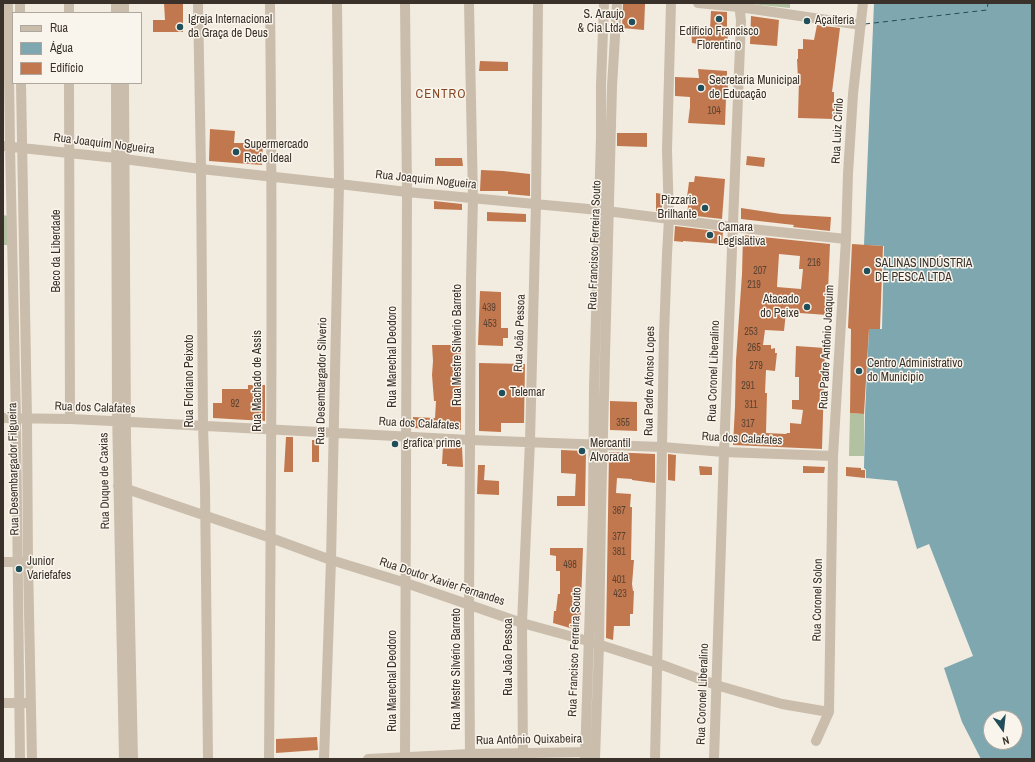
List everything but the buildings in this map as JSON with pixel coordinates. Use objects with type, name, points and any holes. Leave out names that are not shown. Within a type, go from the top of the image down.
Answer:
[{"type":"street","name":"Rua Desembargador Filgueira","points":[[8,3],[6,146],[7,210],[12,248],[16,419],[32,759]]},
{"type":"street","name":"Rua Floriano Peixoto","points":[[198,3],[208,759]]},
{"type":"street","name":"Rua Machado de Assis","points":[[269,759],[272,177],[270,3]]},
{"type":"street","name":"Rua Desembargador Silverio","points":[[324,759],[332,560],[339,184],[337,3]]},
{"type":"street","name":"Rua Marechal Deodoro","points":[[405,3],[407,192],[405,758]]},
{"type":"street","name":"Rua Mestre Silvério Barreto","points":[[469,3],[473,198],[469,605],[470,756]]},
{"type":"street","name":"Rua João Pessoa","points":[[523,756],[522,622],[530,441],[536,204],[538,3]]},
{"type":"street","name":"Rua Francisco Ferreira Souto","points":[[604,3],[601,85],[606,150]]},
{"type":"street","name":"Rua Francisco Ferreira Souto","points":[[585,755],[588,641],[595,569],[606,150],[612,86],[617,3]]},
{"type":"street","name":"Rua Padre Afonso Lopes","points":[[655,759],[664,327],[669,219],[668,150],[671,3]]},
{"type":"street","points":[[698,3],[739,5],[861,25]]},
{"type":"street","name":"Rua Luiz Cirilo","points":[[846,239],[852,101],[863,3]]},
{"type":"street","name":"Rua Coronel Liberalino","points":[[714,759],[740,21],[739,5]]},
{"type":"street","name":"Rua Desembargador Filgueira","points":[[20,759],[19,703],[27,420],[22,84]]},
{"type":"street","name":"Beco da Liberdade","points":[[70,84],[70,420]]},
{"type":"street","name":"Rua Duque de Caxias","points":[[116,84],[121,158]]},
{"type":"street","name":"Rua Duque de Caxias","points":[[124,84],[121,158],[124,759]]},
{"type":"street","points":[[601,85],[612,86]]},
{"type":"street","name":"Rua Joaquim Nogueira","points":[[6,146],[407,192],[604,210],[732,227],[846,239]]},
{"type":"street","points":[[7,210],[24,210]]},
{"type":"street","name":"Rua Padre Antônio Joaquim","points":[[833,456],[846,239]]},
{"type":"street","points":[[12,248],[24,248]]},
{"type":"street","name":"Rua dos Calafates","points":[[3,418],[122,422],[470,440],[530,441],[662,447],[724,452],[833,456]]},
{"type":"street","name":"Rua Coronel Solon","points":[[816,741],[829,712],[833,456]]},
{"type":"street","name":"Rua Duque de Caxias","points":[[123,488],[133,759]]},
{"type":"street","name":"Rua Doutor Xavier Fernandes","points":[[123,488],[332,560],[522,622],[657,663],[716,685],[782,704],[829,712]]},
{"type":"street","points":[[3,562],[23,562]]},
{"type":"street","name":"Rua Francisco Ferreira Souto","points":[[595,569],[599,645],[595,756]]},
{"type":"street","points":[[3,703],[30,703]]},
{"type":"street","name":"Rua Antônio Quixabeira","points":[[368,759],[470,756],[595,756]]},
{"type":"green space","points":[[742,3],[790,3],[790,8]]},
{"type":"green space","points":[[3,215],[8,216],[8,245],[3,245]]},
{"type":"green space","points":[[850,413],[864,414],[864,456],[849,456]]},
{"type":"water","points":[[874,3],[1032,3],[1032,759],[981,759],[962,722],[944,668],[973,656],[929,544],[917,549],[897,481],[866,478],[866,470],[864,468],[865,414],[869,329],[882,329],[884,246],[864,245]]},
{"type":"ferry route","points":[[865,24],[987,10],[988,3]]},
{"type":"place","name":"Edificio Francisco Florentino","points":[[719,19]]},
{"type":"place","name":"Açaíteria","points":[[807,21]]},
{"type":"place","name":"S. Araujo & Cia Ltda","points":[[632,22]]},
{"type":"place","name":"Igreja Internacional da Graça de Deus","points":[[180,27]]},
{"type":"place","name":"Secretaria Municipal de Educação","points":[[701,88]]},
{"type":"place","name":"Supermercado Rede Ideal","points":[[236,152]]},
{"type":"place","name":"Pizzaria Brilhante","points":[[705,208]]},
{"type":"place","name":"Camara Legislativa","points":[[710,235]]},
{"type":"place","name":"SALINAS INDÚSTRIA DE PESCA LTDA","points":[[867,271]]},
{"type":"place","name":"Atacado do Peixe","points":[[807,307]]},
{"type":"place","name":"Centro Administrativo do Municipio","points":[[859,371]]},
{"type":"place","name":"Telemar","points":[[502,393]]},
{"type":"place","name":"grafica prime","points":[[395,444]]},
{"type":"place","name":"Mercantil Alvorada","points":[[582,451]]},
{"type":"place","name":"Junior Variefafes","points":[[19,569]]},
{"type":"district","name":"CENTRO","points":[[441,95]]}]
